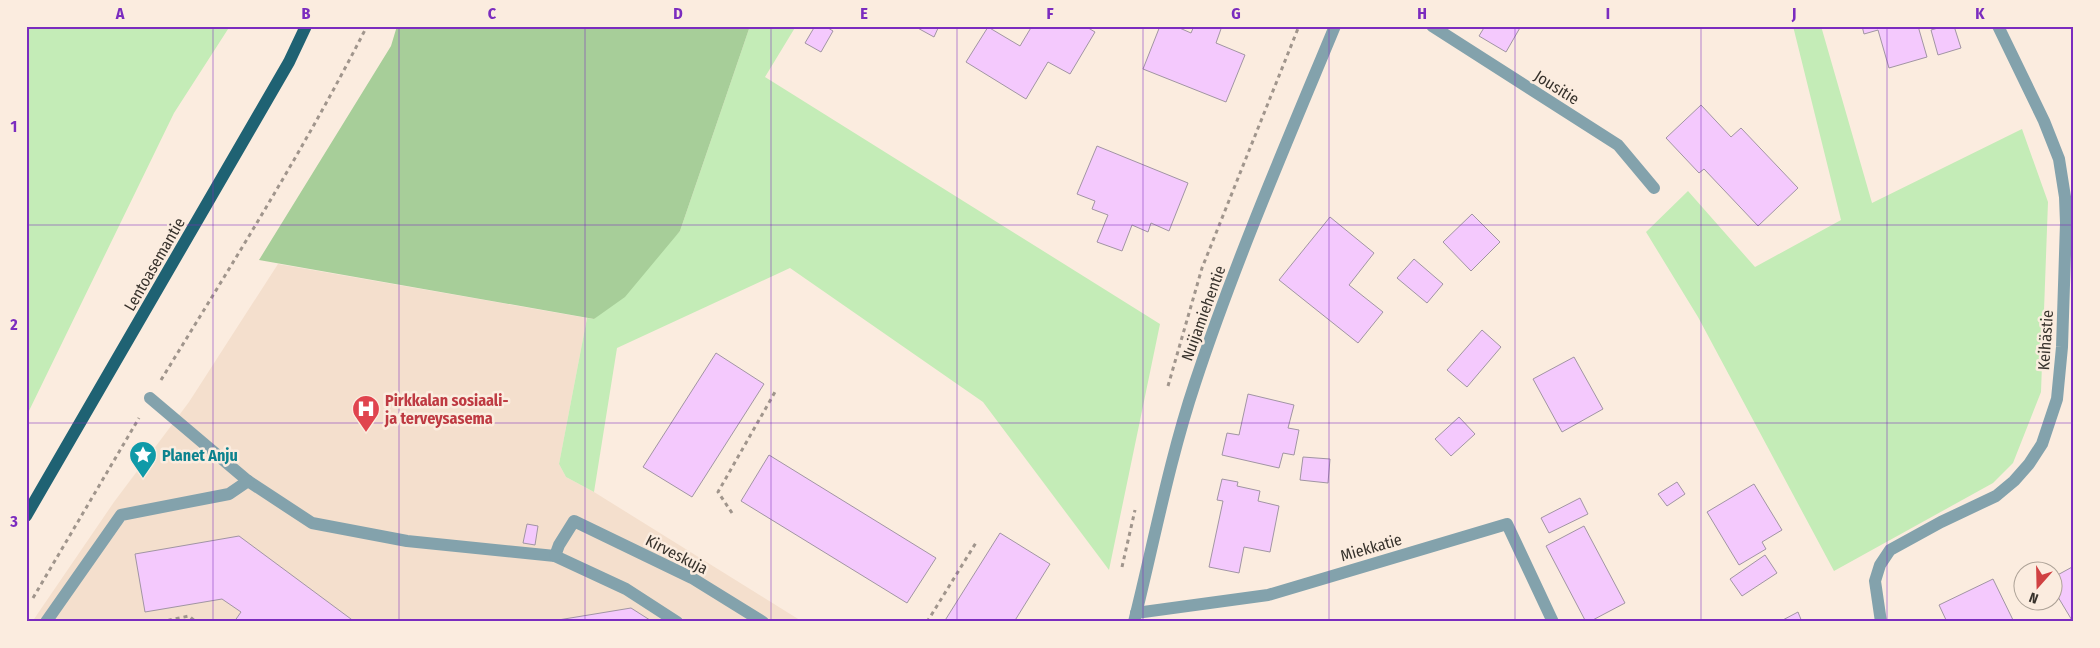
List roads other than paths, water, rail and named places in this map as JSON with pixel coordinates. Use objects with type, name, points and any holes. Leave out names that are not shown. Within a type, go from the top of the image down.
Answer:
[{"type":"main road","name":"Lentoasemantie","points":[[26,516],[289,62],[306,26]]},
{"type":"street","name":"Nuijamiehentie","points":[[1135,617],[1167,481],[1195,384],[1229,285],[1335,26]]},
{"type":"street","name":"Jousitie","points":[[1432,26],[1618,145],[1654,188]]},
{"type":"street","name":"Keihästie","points":[[1881,622],[1875,581],[1880,565],[1890,550],[1941,522],[1996,496],[2014,481],[2029,464],[2042,444],[2057,399],[2062,347],[2066,223],[2060,160],[2044,121],[1998,26]]},
{"type":"street","points":[[150,398],[248,481],[312,523],[407,541],[556,556],[626,588],[677,622]]},
{"type":"street","points":[[46,622],[122,515],[229,494],[248,481]]},
{"type":"street","name":"Kirveskuja","points":[[556,556],[559,545],[574,521],[695,579],[763,622]]},
{"type":"street","name":"Miekkatie","points":[[1135,617],[1268,595],[1507,524],[1553,622]]},
{"type":"place","name":"Pirkkalan sosiaali- ja terveysasema","points":[[366,433]]},
{"type":"place","name":"Planet Anju","points":[[143,479]]}]
